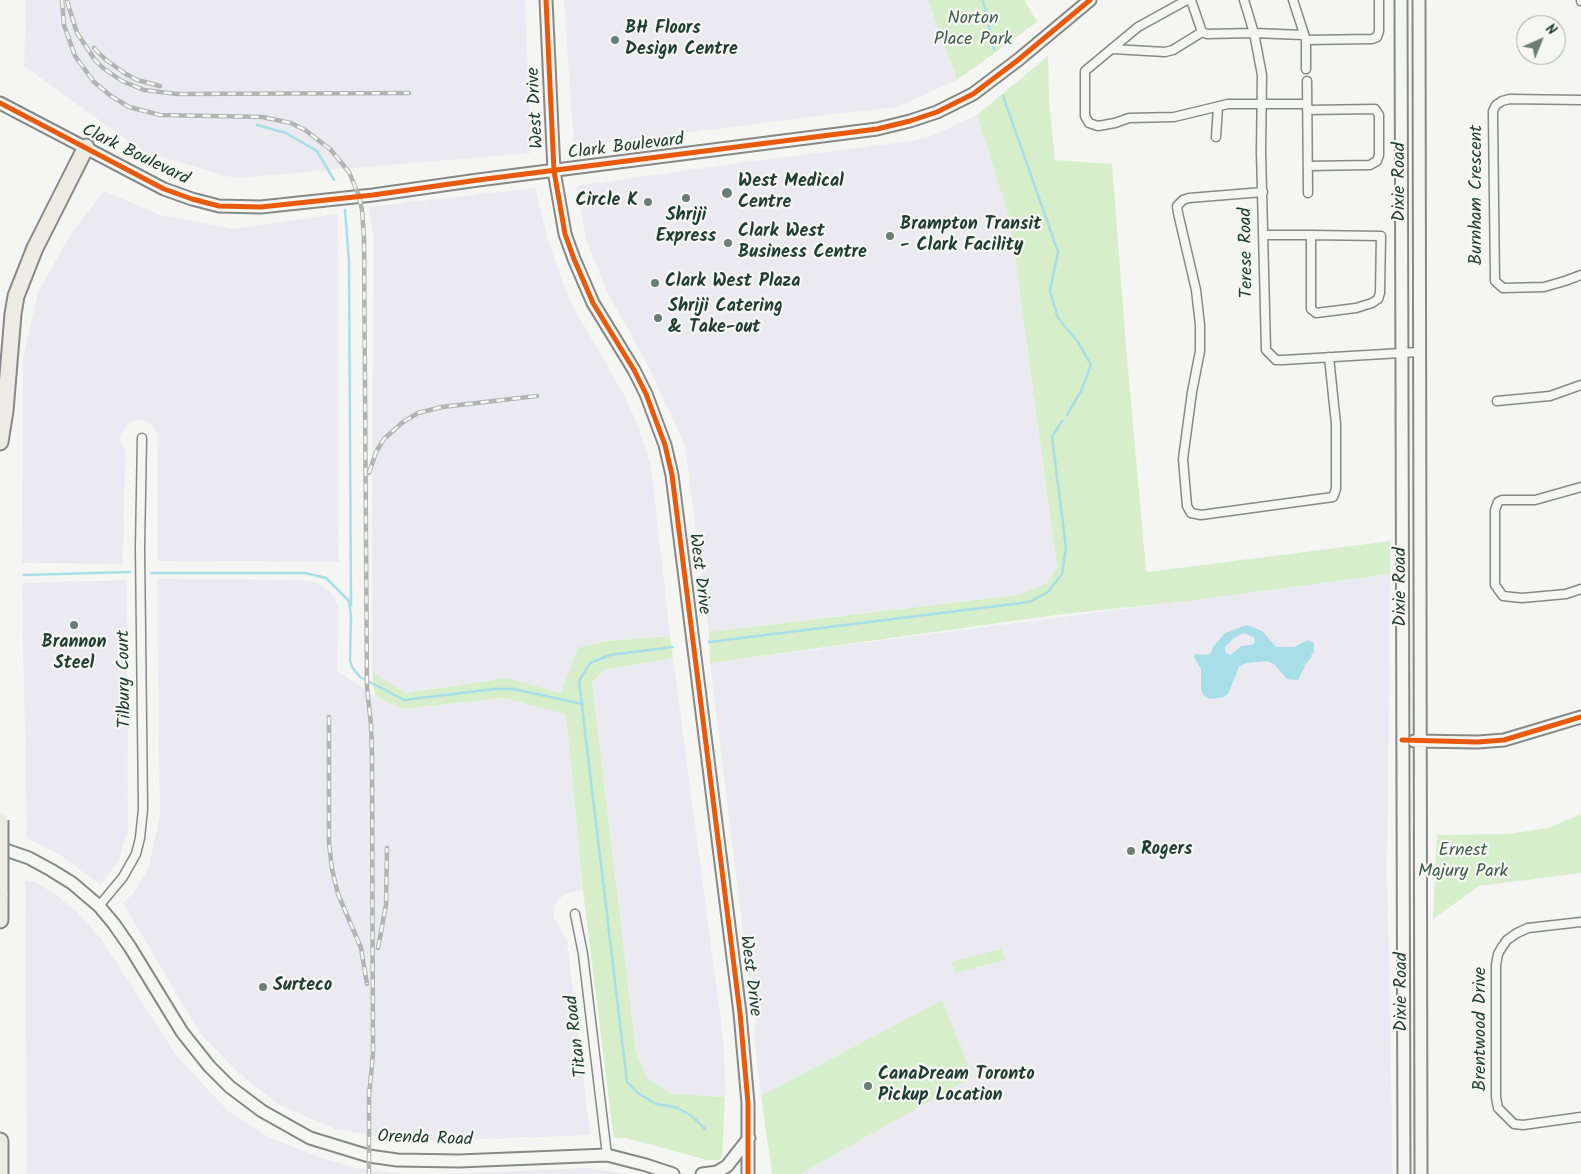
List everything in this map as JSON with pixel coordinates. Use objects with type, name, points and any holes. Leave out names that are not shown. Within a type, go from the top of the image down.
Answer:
[{"type":"highway","points":[[0,442],[5,411],[12,314],[16,296],[35,248],[86,147]]},
{"type":"highway","points":[[0,820],[0,920]]},
{"type":"highway","points":[[0,1141],[0,1174]]},
{"type":"street","name":"West Drive","points":[[546,0],[554,170],[560,212],[574,260],[593,304],[634,370],[646,394],[665,445],[670,469],[740,1013],[745,1061],[749,1138],[748,1174]]},
{"type":"street","name":"Clark Boulevard","points":[[0,103],[164,189],[219,206],[237,208],[261,207],[374,195],[877,129],[910,121],[937,112],[973,94],[1018,60],[1090,0]]},
{"type":"street","points":[[1186,0],[1138,27],[1085,71],[1085,116],[1089,123],[1098,126],[1130,118],[1174,117],[1228,104],[1375,109],[1379,115],[1379,155],[1377,161],[1370,165],[1308,166]]},
{"type":"street","points":[[1192,0],[1202,32]]},
{"type":"street","name":"Terese Road","points":[[1244,0],[1254,33],[1262,76],[1266,350],[1276,360],[1418,352]]},
{"type":"street","points":[[1294,0],[1305,38],[1306,69]]},
{"type":"street","points":[[1202,32],[1207,34],[1254,33],[1305,38],[1372,39],[1376,37],[1379,31],[1379,0]]},
{"type":"street","name":"Dixie Road","points":[[1401,0],[1404,1174]]},
{"type":"street","name":"Dixie Road","points":[[1419,0],[1418,352],[1421,1174]]},
{"type":"street","points":[[1113,49],[1166,52],[1173,50],[1202,32]]},
{"type":"street","points":[[1307,81],[1308,193]]},
{"type":"street","name":"Burnham Crescent","points":[[1581,100],[1510,99],[1502,101],[1496,105],[1493,111],[1493,126],[1495,281],[1502,288],[1544,286],[1581,275]]},
{"type":"street","points":[[1216,138],[1218,107]]},
{"type":"street","points":[[1263,192],[1189,198],[1183,200],[1177,206],[1196,290],[1200,324],[1200,351],[1192,392],[1183,459],[1187,506],[1191,513],[1201,516],[1333,498],[1336,489],[1336,424],[1329,357]]},
{"type":"street","points":[[1263,235],[1311,235],[1381,236],[1380,293],[1378,299],[1356,308],[1316,313],[1311,309],[1311,235]]},
{"type":"street","points":[[1497,401],[1550,396],[1581,385]]},
{"type":"street","name":"Tilbury Court","points":[[99,906],[123,877],[136,854],[143,809],[140,547],[142,438]]},
{"type":"street","points":[[1581,487],[1535,500],[1502,500],[1498,502],[1495,510],[1495,585],[1503,596],[1522,598],[1566,594],[1581,589]]},
{"type":"street","points":[[1402,740],[1478,742],[1504,740],[1581,717]]},
{"type":"street","name":"Orenda Road","points":[[0,848],[29,858],[52,870],[72,883],[99,906],[130,947],[182,1032],[209,1066],[230,1087],[262,1111],[310,1138],[369,1156],[397,1160],[459,1161],[607,1155],[646,1164],[673,1174]]},
{"type":"street","name":"Titan Road","points":[[575,914],[583,954],[607,1155]]},
{"type":"street","name":"Brentwood Drive","points":[[1581,922],[1528,928],[1507,940],[1498,954],[1496,965],[1496,1097],[1498,1108],[1514,1124],[1523,1125],[1581,1117]]},
{"type":"street","points":[[702,1174],[717,1172],[728,1166],[749,1138]]},
{"type":"shaded area","points":[[26,0],[525,0],[531,153],[234,178],[142,151],[24,66]]},
{"type":"shaded area","points":[[564,0],[928,0],[957,80],[897,107],[574,147]]},
{"type":"shaded area","points":[[977,115],[1010,220],[1057,567],[1048,584],[1018,595],[709,632],[685,446],[647,363],[607,292],[586,239],[576,186],[912,141],[929,137]]},
{"type":"shaded area","points":[[535,188],[548,240],[569,300],[623,393],[636,421],[651,466],[670,636],[607,641],[562,693],[507,678],[406,693],[372,672],[373,234],[369,207]]},
{"type":"shaded area","points":[[104,191],[160,215],[233,229],[338,214],[339,562],[157,561],[158,435],[152,424],[140,419],[128,423],[121,434],[120,440],[125,452],[123,564],[22,563],[23,358],[38,293],[70,235]]},
{"type":"shaded area","points":[[1390,574],[1387,874],[1393,1174],[800,1174],[973,1077],[942,1000],[761,1096],[754,1037],[756,1021],[746,955],[710,663]]},
{"type":"shaded area","points":[[157,579],[305,580],[317,583],[327,589],[335,598],[339,610],[337,670],[375,696],[403,709],[503,698],[566,713],[583,890],[564,894],[555,905],[553,916],[567,941],[590,1135],[404,1142],[333,1128],[279,1105],[239,1073],[200,1033],[123,903],[133,894],[148,870],[160,816]]},
{"type":"shaded area","points":[[127,580],[128,829],[119,859],[101,885],[60,855],[27,838],[22,583]]},
{"type":"shaded area","points":[[673,658],[720,1014],[724,1048],[725,1097],[673,1095],[647,1079],[636,1051],[592,682],[604,670]]},
{"type":"shaded area","points":[[25,880],[35,882],[56,895],[77,912],[102,940],[175,1054],[228,1111],[270,1138],[325,1159],[359,1169],[405,1174],[27,1174]]},
{"type":"shaded area","points":[[585,1168],[629,1174],[447,1174]]},
{"type":"green space","name":"Norton Place Park","points":[[928,0],[1024,0],[1037,22],[957,80]]},
{"type":"green space","points":[[1048,56],[1049,101],[1055,160],[1112,164],[1146,570],[1148,572],[1391,541],[1390,574],[1187,601],[1064,614],[710,663],[709,632],[1018,595],[1048,583],[1057,567],[1010,220],[977,115]]},
{"type":"green space","points":[[670,636],[673,658],[604,670],[592,682],[636,1051],[647,1079],[673,1094],[725,1097],[722,1157],[719,1160],[707,1160],[626,1138],[614,1138],[583,890],[566,714],[503,698],[403,709],[375,696],[372,672],[406,693],[507,678],[561,693],[578,648],[607,641]]},
{"type":"green space","name":"Ernest Majury Park","points":[[1581,814],[1581,873],[1479,886],[1433,919],[1437,835],[1508,834],[1548,828]]},
{"type":"green space","points":[[1001,949],[1005,960],[955,973],[951,962]]},
{"type":"green space","points":[[942,1000],[973,1077],[800,1174],[772,1174],[761,1096]]},
{"type":"water","points":[[1247,625],[1262,631],[1276,647],[1294,647],[1308,640],[1314,643],[1314,652],[1306,664],[1304,664],[1305,666],[1298,680],[1287,679],[1274,664],[1267,661],[1246,663],[1239,667],[1228,694],[1224,697],[1210,699],[1205,697],[1201,690],[1201,669],[1194,657],[1195,654],[1207,655],[1211,653],[1213,647],[1225,633]],"holes":[[[1243,633],[1254,637],[1255,642],[1252,645],[1241,646],[1231,655],[1225,652],[1225,647],[1234,638]]]},
{"type":"waterway","points":[[982,0],[994,50]]},
{"type":"waterway","points":[[1003,96],[1058,252],[1050,291],[1058,318],[1078,342],[1091,365],[1081,391],[1067,415]]},
{"type":"waterway","points":[[257,125],[286,133],[317,151],[334,180]]},
{"type":"waterway","points":[[345,210],[349,261],[351,605]]},
{"type":"waterway","points":[[709,642],[1029,602],[1048,592],[1062,574],[1066,548],[1052,437],[1062,421]]},
{"type":"waterway","points":[[24,575],[130,572]]},
{"type":"waterway","points":[[151,573],[305,573],[326,578],[349,601],[351,617],[350,660],[352,667],[360,677],[404,700],[494,689],[513,689],[583,704]]},
{"type":"waterway","points":[[673,647],[610,655],[590,663],[579,681],[627,1082],[638,1093],[656,1104],[675,1107],[692,1116],[705,1129]]},
{"type":"railway","points":[[62,0],[64,25],[75,56],[94,82],[111,96],[129,107],[160,115],[262,117],[291,123],[305,130],[330,149],[349,172],[359,196],[364,237],[367,687],[372,755],[373,1054],[369,1096]]},
{"type":"railway","points":[[67,1],[77,33],[95,60],[122,81],[144,90],[177,94],[409,93]]},
{"type":"railway","points":[[94,48],[106,60],[126,74],[137,80],[160,86]]},
{"type":"railway","points":[[369,473],[376,452],[384,439],[403,422],[418,413],[442,407],[537,396]]},
{"type":"railway","points":[[329,717],[329,843],[332,869],[338,894],[361,948],[367,984]]},
{"type":"railway","points":[[378,948],[386,905],[387,848]]},
{"type":"railway","points":[[369,1089],[369,1174]]},
{"type":"cycle path","points":[[546,0],[554,171],[565,234],[593,303],[634,370],[646,394],[665,445],[672,475],[740,1013],[748,1103],[748,1174]]},
{"type":"cycle path","points":[[0,103],[164,189],[219,206],[261,207],[373,195],[877,129],[910,121],[937,112],[973,94],[1018,60],[1090,0]]},
{"type":"cycle path","points":[[1402,740],[1478,742],[1504,740],[1581,717]]},
{"type":"place","name":"BH Floors Design Centre","points":[[615,40]]},
{"type":"place","name":"West Medical Centre","points":[[727,193]]},
{"type":"place","name":"Shriji Express","points":[[686,198]]},
{"type":"place","name":"Circle K","points":[[648,202]]},
{"type":"place","name":"Brampton Transit - Clark Facility","points":[[890,236]]},
{"type":"place","name":"Clark West Business Centre","points":[[728,243]]},
{"type":"place","name":"Clark West Plaza","points":[[655,283]]},
{"type":"place","name":"Shriji Catering & Take-out","points":[[658,318]]},
{"type":"place","name":"Brannon Steel","points":[[74,625]]},
{"type":"place","name":"Rogers","points":[[1131,851]]},
{"type":"place","name":"Surteco","points":[[263,987]]},
{"type":"place","name":"CanaDream Toronto Pickup Location","points":[[868,1086]]}]
